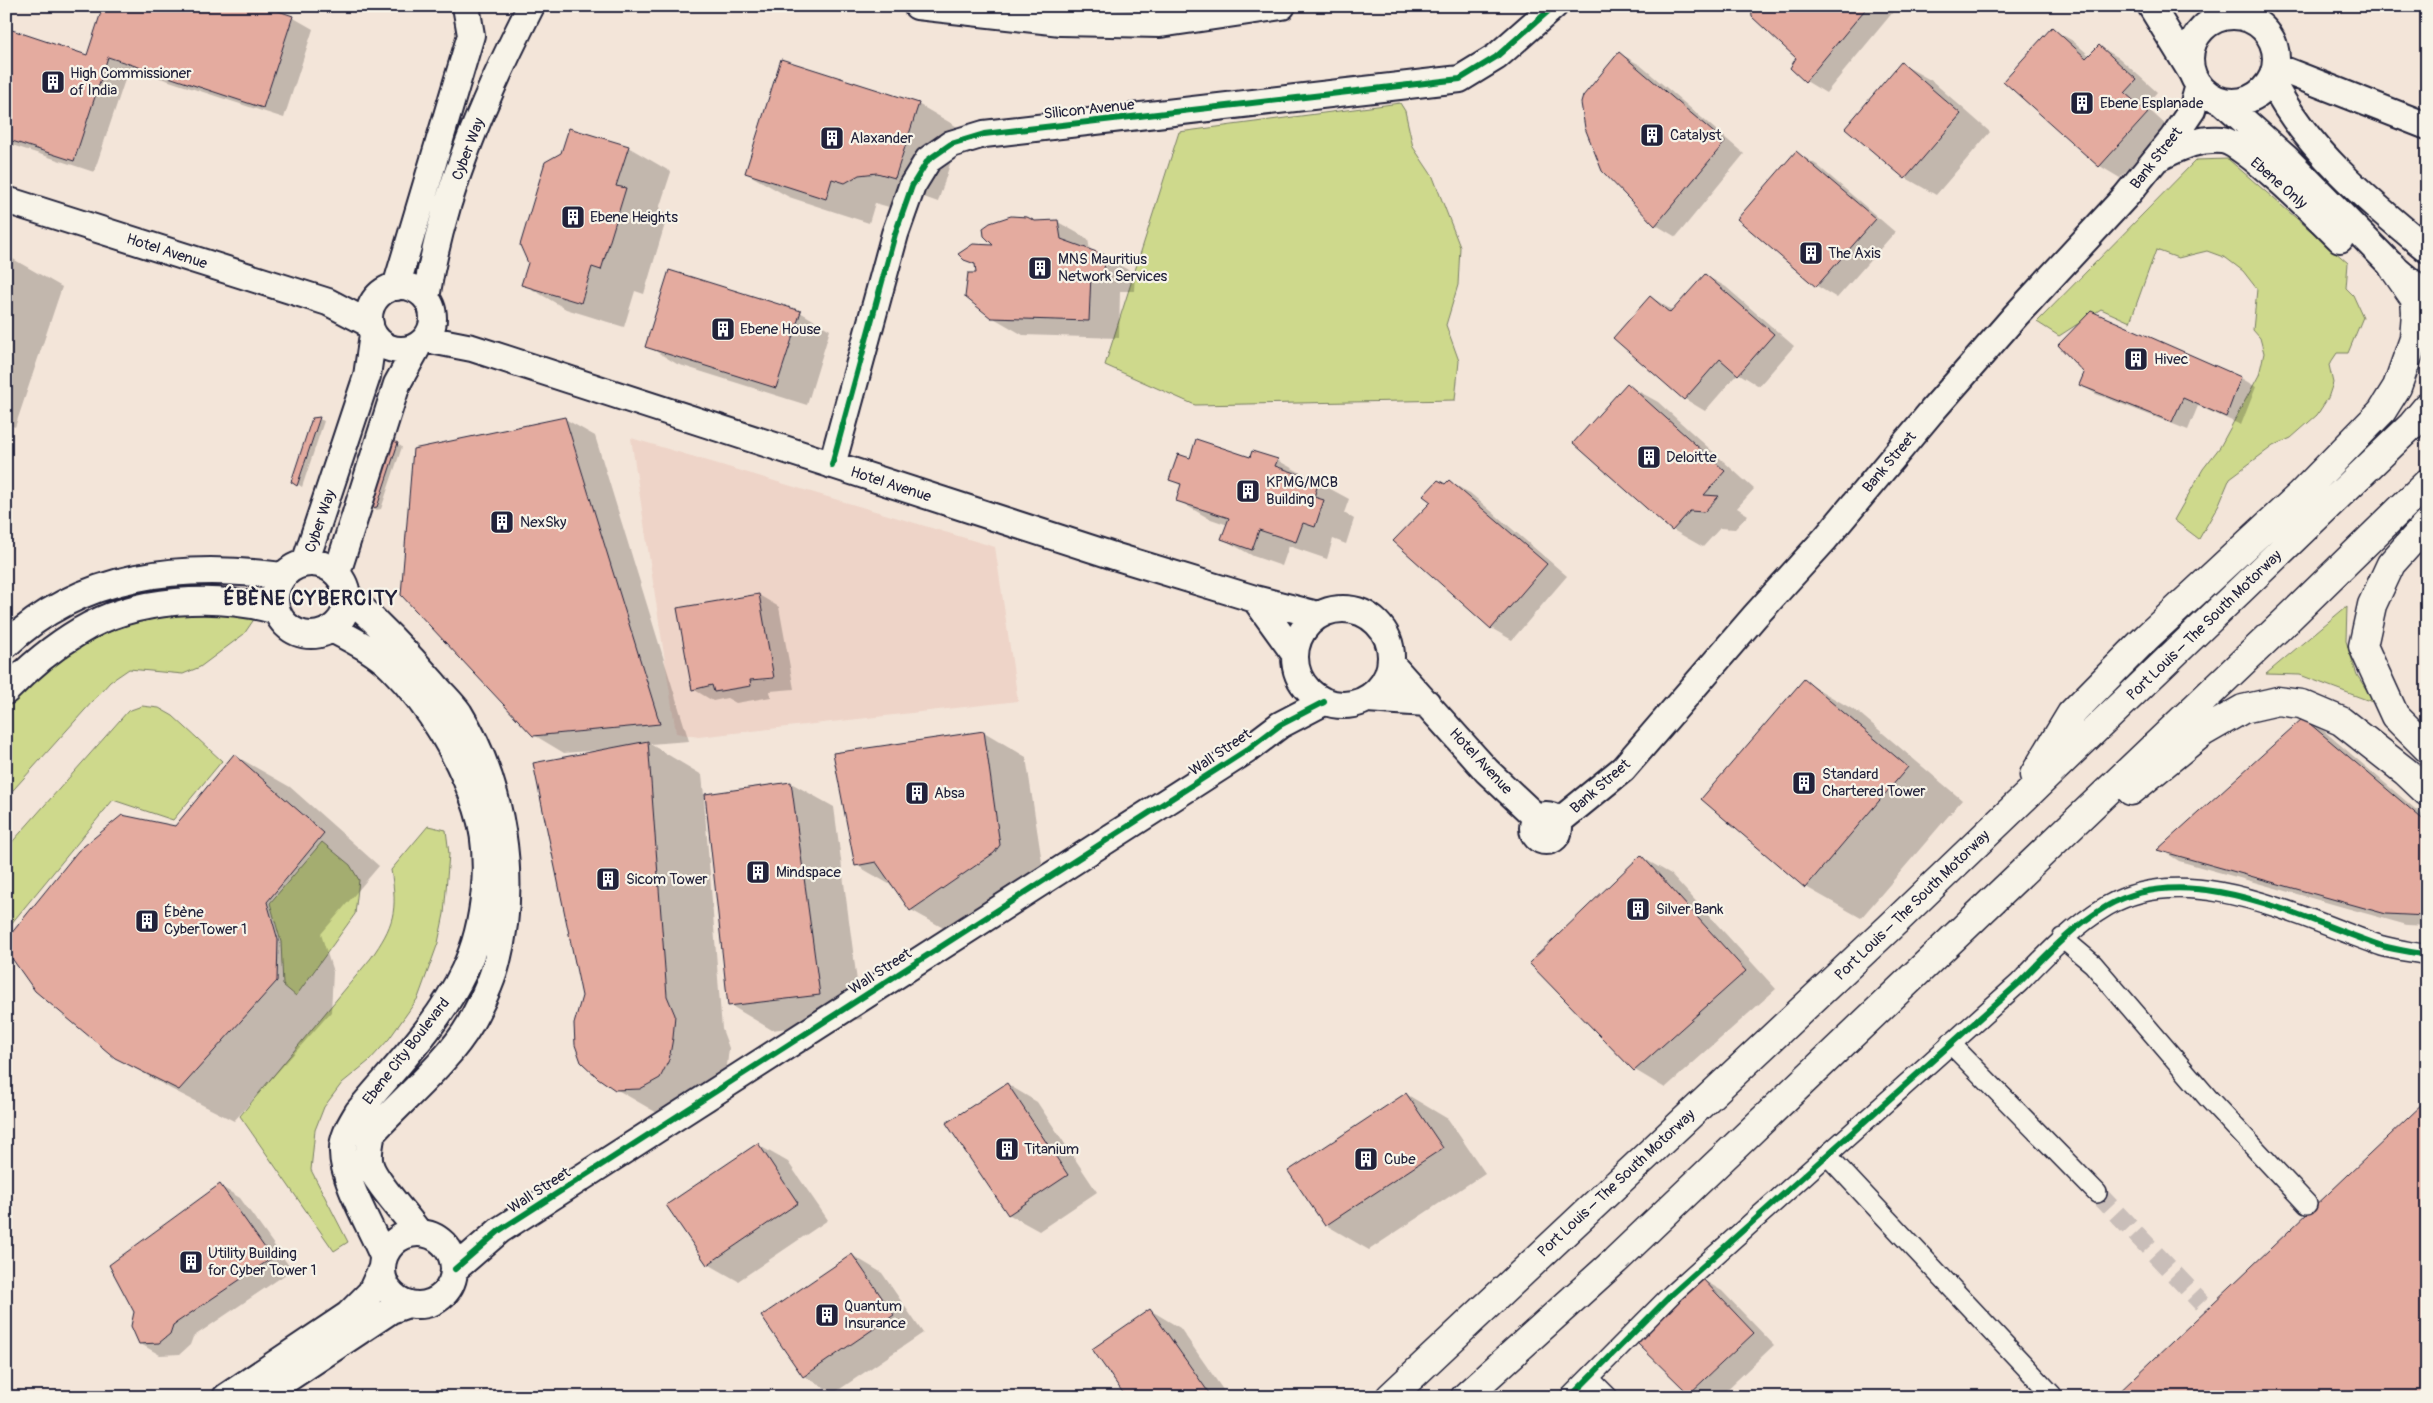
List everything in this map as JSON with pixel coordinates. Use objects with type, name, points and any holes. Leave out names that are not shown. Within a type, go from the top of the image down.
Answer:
[{"type":"highway","points":[[2012,810],[2072,714],[2148,636],[2300,495],[2382,411],[2397,386],[2414,333],[2415,299],[2388,273]]},
{"type":"highway","name":"Port Louis – The South Motorway","points":[[1390,1397],[2012,810],[2412,425],[2427,407]]},
{"type":"highway","points":[[1466,1397],[1614,1261],[2427,483]]},
{"type":"highway","points":[[2427,524],[2391,564],[2372,605],[2363,646],[2395,716],[2427,748]]},
{"type":"highway","points":[[1995,898],[2204,732],[2243,709],[2278,700],[2302,704],[2341,721],[2406,772],[2427,792]]},
{"type":"street","name":"Cyber Way","points":[[387,292],[471,35],[466,6]]},
{"type":"street","name":"Cyber Way","points":[[342,584],[397,384],[426,325],[430,273],[462,157],[504,60],[531,6]]},
{"type":"street","points":[[917,6],[1061,22],[1160,24],[1282,6]]},
{"type":"street","name":"Silicon Avenue","points":[[832,465],[895,234],[912,186],[928,160],[951,144],[984,134],[1460,79],[1496,58],[1554,6]]},
{"type":"street","points":[[2151,6],[2207,89],[2287,159],[2388,273],[2427,294]]},
{"type":"street","points":[[2274,74],[2262,91],[2250,99],[2236,102],[2207,89],[2190,58],[2192,44],[2199,32],[2210,22],[2214,11],[2252,20],[2264,28],[2272,39],[2276,53],[2274,74],[2284,106],[2327,159],[2427,249]]},
{"type":"street","points":[[2274,74],[2427,126]]},
{"type":"street","name":"Bank Street","points":[[1548,820],[1623,769],[1755,616],[1825,539],[1944,396],[2126,196],[2157,158],[2197,116],[2207,89]]},
{"type":"street","name":"Ebene Only","points":[[2157,158],[2197,140],[2225,140],[2252,158],[2388,273]]},
{"type":"street","name":"Hotel Avenue","points":[[6,200],[328,302],[371,329]]},
{"type":"street","points":[[407,287],[426,325],[408,350],[393,349],[379,342],[371,329],[372,304],[387,292],[407,287]]},
{"type":"street","name":"Hotel Avenue","points":[[328,302],[387,292]]},
{"type":"street","name":"Hotel Avenue","points":[[426,325],[472,348],[1118,557],[1255,599],[1318,615]]},
{"type":"street","name":"Cyber Way","points":[[305,563],[367,376],[371,329]]},
{"type":"street","points":[[305,563],[282,576],[276,587],[275,595],[277,611],[283,622],[301,634],[322,634],[332,629],[344,614],[342,584]]},
{"type":"street","name":"Ebene City Boulevard","points":[[305,563],[316,563],[342,584],[458,712],[484,763],[497,801],[504,856],[504,923],[498,961],[470,1025],[452,1049],[372,1134],[369,1146],[370,1165],[381,1186],[430,1236]]},
{"type":"street","points":[[6,645],[36,619],[60,606],[102,587],[150,574],[211,571],[282,576]]},
{"type":"street","points":[[6,691],[34,664],[81,630],[129,611],[151,606],[207,599],[243,603],[277,611]]},
{"type":"street","points":[[1255,599],[1294,653]]},
{"type":"street","points":[[1348,609],[1370,618],[1386,634],[1391,664],[1387,678],[1378,690],[1367,699],[1353,705],[1338,705],[1324,702],[1311,694],[1301,682],[1295,668],[1294,653],[1302,631],[1318,615],[1333,610],[1348,609]]},
{"type":"street","name":"Ebene City Boulevard","points":[[332,629],[355,641],[391,667],[425,704],[466,781],[478,809],[484,848],[484,900],[477,936],[465,970],[445,1006],[358,1112],[346,1131],[342,1150],[345,1172],[382,1263]]},
{"type":"street","name":"Hotel Avenue","points":[[1391,664],[1487,771],[1548,820]]},
{"type":"street","name":"Wall Street","points":[[1280,725],[1301,682]]},
{"type":"street","points":[[1367,699],[1427,703]]},
{"type":"street","name":"Wall Street","points":[[454,1269],[500,1230],[1231,760],[1280,725],[1324,702]]},
{"type":"street","points":[[1570,1397],[1672,1294],[1877,1113],[1950,1043],[2019,983],[2062,938],[2108,906],[2142,892],[2183,888],[2251,900],[2301,915],[2384,946],[2427,955]]},
{"type":"street","points":[[2062,938],[2093,964],[2208,1098],[2306,1204]]},
{"type":"street","points":[[2384,946],[2427,943]]},
{"type":"street","points":[[1950,1043],[2097,1192]]},
{"type":"street","points":[[1827,1156],[2052,1395]]},
{"type":"street","name":"Wall Street","points":[[430,1236],[500,1230]]},
{"type":"street","points":[[226,1397],[348,1315],[371,1292],[382,1263],[398,1238],[408,1234],[430,1236],[448,1248],[454,1269],[450,1287],[440,1299],[429,1304],[408,1304],[391,1310],[260,1397]]},
{"type":"street","points":[[382,1263],[383,1282],[389,1292],[398,1300],[408,1304]]},
{"type":"street","points":[[1590,1378],[1608,1397]]},
{"type":"shaded area","points":[[631,438],[995,547],[1018,701],[698,737],[676,733]]},
{"type":"green space","points":[[1400,103],[1405,111],[1413,147],[1433,177],[1460,247],[1458,285],[1446,325],[1459,361],[1455,400],[1195,405],[1105,365],[1179,132]]},
{"type":"green space","points":[[2228,159],[2348,263],[2346,288],[2353,295],[2363,317],[2348,353],[2337,353],[2329,365],[2333,383],[2328,398],[2317,415],[2291,438],[2273,446],[2230,478],[2219,504],[2199,539],[2174,520],[2203,469],[2220,447],[2259,375],[2264,353],[2260,338],[2253,330],[2257,289],[2243,271],[2226,258],[2207,251],[2178,258],[2156,250],[2130,322],[2101,309],[2059,336],[2037,322],[2196,160]]},
{"type":"green space","points":[[2347,606],[2346,641],[2357,675],[2375,703],[2300,675],[2266,674]]},
{"type":"green space","points":[[168,613],[257,615],[244,634],[200,667],[183,674],[129,669],[110,682],[6,798],[6,705],[40,672],[79,646],[123,627]]},
{"type":"green space","points":[[142,706],[159,708],[173,716],[222,761],[173,820],[113,800],[6,930],[6,849],[128,711]]},
{"type":"green space","points":[[428,826],[446,830],[449,854],[444,914],[438,943],[418,998],[389,1039],[369,1061],[342,1083],[324,1107],[315,1130],[311,1170],[348,1242],[334,1251],[240,1116],[379,946],[389,926],[394,907],[391,870]]},
{"type":"green space","points":[[322,842],[350,865],[359,880],[355,914],[296,996],[283,985],[281,942],[270,903]]},
{"type":"building","name":"High Commissioner of India","points":[[103,6],[264,6],[293,16],[263,108],[108,57],[74,161],[6,139],[6,28],[87,55]]},
{"type":"building","points":[[1751,6],[1868,6],[1805,82],[1790,68],[1796,58],[1752,17]]},
{"type":"building","name":"Ebene Esplanade","points":[[2052,27],[2086,58],[2099,45],[2137,80],[2125,93],[2148,113],[2099,167],[2003,81]]},
{"type":"building","name":"Catalyst","points":[[1619,52],[1725,142],[1655,226],[1602,171],[1585,128],[1581,103],[1583,96]]},
{"type":"building","name":"Alaxander","points":[[781,59],[919,103],[895,178],[877,173],[859,175],[845,183],[832,179],[826,199],[745,173]]},
{"type":"building","points":[[1901,62],[1961,114],[1905,179],[1845,128]]},
{"type":"building","name":"Ebene Heights","points":[[569,128],[629,146],[616,186],[626,188],[601,270],[592,267],[581,303],[521,285],[528,263],[520,245],[545,162],[561,153]]},
{"type":"building","name":"The Axis","points":[[1796,151],[1876,219],[1816,287],[1737,219]]},
{"type":"building","name":"MNS Mauritius Network Services","points":[[1011,216],[1027,217],[1035,221],[1058,220],[1061,239],[1105,255],[1104,275],[1091,274],[1089,321],[991,318],[965,297],[968,273],[976,273],[975,264],[964,260],[958,254],[973,244],[993,245],[984,236],[983,228],[990,223]]},
{"type":"building","name":"Ebene House","points":[[669,270],[801,311],[776,388],[645,347]]},
{"type":"building","points":[[1705,274],[1774,334],[1738,375],[1720,359],[1684,400],[1613,338],[1650,296],[1670,313]]},
{"type":"building","name":"Hivec","points":[[2091,311],[2241,377],[2226,417],[2183,398],[2172,422],[2079,385],[2084,373],[2058,345]]},
{"type":"building","name":"Deloitte","points":[[1627,383],[1725,471],[1704,495],[1719,496],[1704,512],[1690,511],[1672,531],[1573,443]]},
{"type":"building","points":[[320,417],[297,486],[291,482],[312,418]]},
{"type":"building","name":"NexSky","points":[[565,417],[660,724],[533,736],[401,595],[413,449]]},
{"type":"building","name":"KPMG/MCB Building","points":[[1196,439],[1250,457],[1252,451],[1278,459],[1275,466],[1319,481],[1314,497],[1324,500],[1315,527],[1303,523],[1296,542],[1259,530],[1252,550],[1221,539],[1229,518],[1176,501],[1181,484],[1169,480],[1178,454],[1190,458]]},
{"type":"building","points":[[392,440],[398,443],[377,507],[370,508]]},
{"type":"building","points":[[1438,480],[1445,484],[1449,480],[1547,564],[1491,629],[1393,541],[1431,502],[1423,496]]},
{"type":"building","points":[[759,594],[774,678],[750,680],[751,686],[714,692],[712,685],[692,690],[677,608]]},
{"type":"building","name":"Standard Chartered Tower","points":[[1804,679],[1908,767],[1805,888],[1701,799]]},
{"type":"building","points":[[2303,718],[2427,823],[2427,916],[2386,914],[2157,850]]},
{"type":"building","name":"Absa","points":[[984,731],[1000,845],[994,853],[910,911],[876,862],[855,866],[833,753]]},
{"type":"building","name":"Sicom Tower","points":[[648,741],[667,996],[675,1015],[673,1038],[669,1060],[660,1078],[640,1089],[615,1090],[598,1078],[581,1062],[575,1045],[574,1024],[582,996],[533,763]]},
{"type":"building","name":"Ébène CyberTower 1","points":[[234,754],[324,833],[267,902],[278,940],[277,981],[179,1090],[115,1058],[35,991],[6,950],[6,940],[78,851],[122,815],[175,826]]},
{"type":"building","name":"Mindspace","points":[[791,782],[820,995],[728,1006],[705,794]]},
{"type":"building","name":"Silver Bank","points":[[1641,855],[1746,971],[1634,1071],[1529,963]]},
{"type":"building","name":"Titanium","points":[[1007,1083],[1068,1175],[1008,1215],[946,1123]]},
{"type":"building","name":"Cube","points":[[1406,1093],[1443,1148],[1325,1226],[1288,1171]]},
{"type":"building","points":[[2427,1100],[2427,1397],[2114,1397]]},
{"type":"building","points":[[758,1143],[798,1203],[707,1265],[666,1205]]},
{"type":"building","name":"Utility Building for Cyber Tower 1","points":[[220,1184],[272,1258],[173,1325],[170,1334],[159,1343],[139,1344],[131,1326],[134,1312],[109,1265]]},
{"type":"building","name":"Quantum Insurance","points":[[852,1254],[894,1315],[803,1377],[761,1316]]},
{"type":"building","points":[[1702,1278],[1754,1333],[1689,1394],[1632,1338]]},
{"type":"building","points":[[1150,1309],[1209,1393],[1204,1397],[1126,1397],[1092,1349]]},
{"type":"tunnel","points":[[2097,1193],[2202,1303]]},
{"type":"cycle path","points":[[832,465],[895,234],[912,186],[928,160],[951,144],[984,134],[1460,79],[1496,57],[1554,6]]},
{"type":"cycle path","points":[[455,1269],[500,1230],[1247,750],[1280,725],[1324,702]]},
{"type":"cycle path","points":[[1570,1397],[1672,1294],[2019,983],[2060,941],[2107,906],[2139,893],[2174,888],[2209,890],[2246,898],[2282,909],[2382,946],[2427,955]]},
{"type":"place","name":"High Commissioner of India","points":[[53,82]]},
{"type":"place","name":"Ebene Esplanade","points":[[2082,103]]},
{"type":"place","name":"Catalyst","points":[[1652,135]]},
{"type":"place","name":"Alaxander","points":[[832,138]]},
{"type":"place","name":"Ebene Heights","points":[[573,217]]},
{"type":"place","name":"The Axis","points":[[1811,253]]},
{"type":"place","name":"MNS Mauritius Network Services","points":[[1040,268]]},
{"type":"place","name":"Ebene House","points":[[723,329]]},
{"type":"place","name":"Hivec","points":[[2136,359]]},
{"type":"place","name":"Deloitte","points":[[1649,457]]},
{"type":"place","name":"KPMG/MCB Building","points":[[1248,491]]},
{"type":"place","name":"NexSky","points":[[502,522]]},
{"type":"place","name":"Standard Chartered Tower","points":[[1804,783]]},
{"type":"place","name":"Absa","points":[[917,793]]},
{"type":"place","name":"Mindspace","points":[[758,872]]},
{"type":"place","name":"Sicom Tower","points":[[608,879]]},
{"type":"place","name":"Silver Bank","points":[[1638,909]]},
{"type":"place","name":"Ébène CyberTower 1","points":[[147,921]]},
{"type":"place","name":"Titanium","points":[[1007,1149]]},
{"type":"place","name":"Cube","points":[[1366,1159]]},
{"type":"place","name":"Utility Building for Cyber Tower 1","points":[[191,1262]]},
{"type":"place","name":"Quantum Insurance","points":[[827,1315]]},
{"type":"district","name":"ÉBÈNE CYBERCITY","points":[[311,598]]}]
